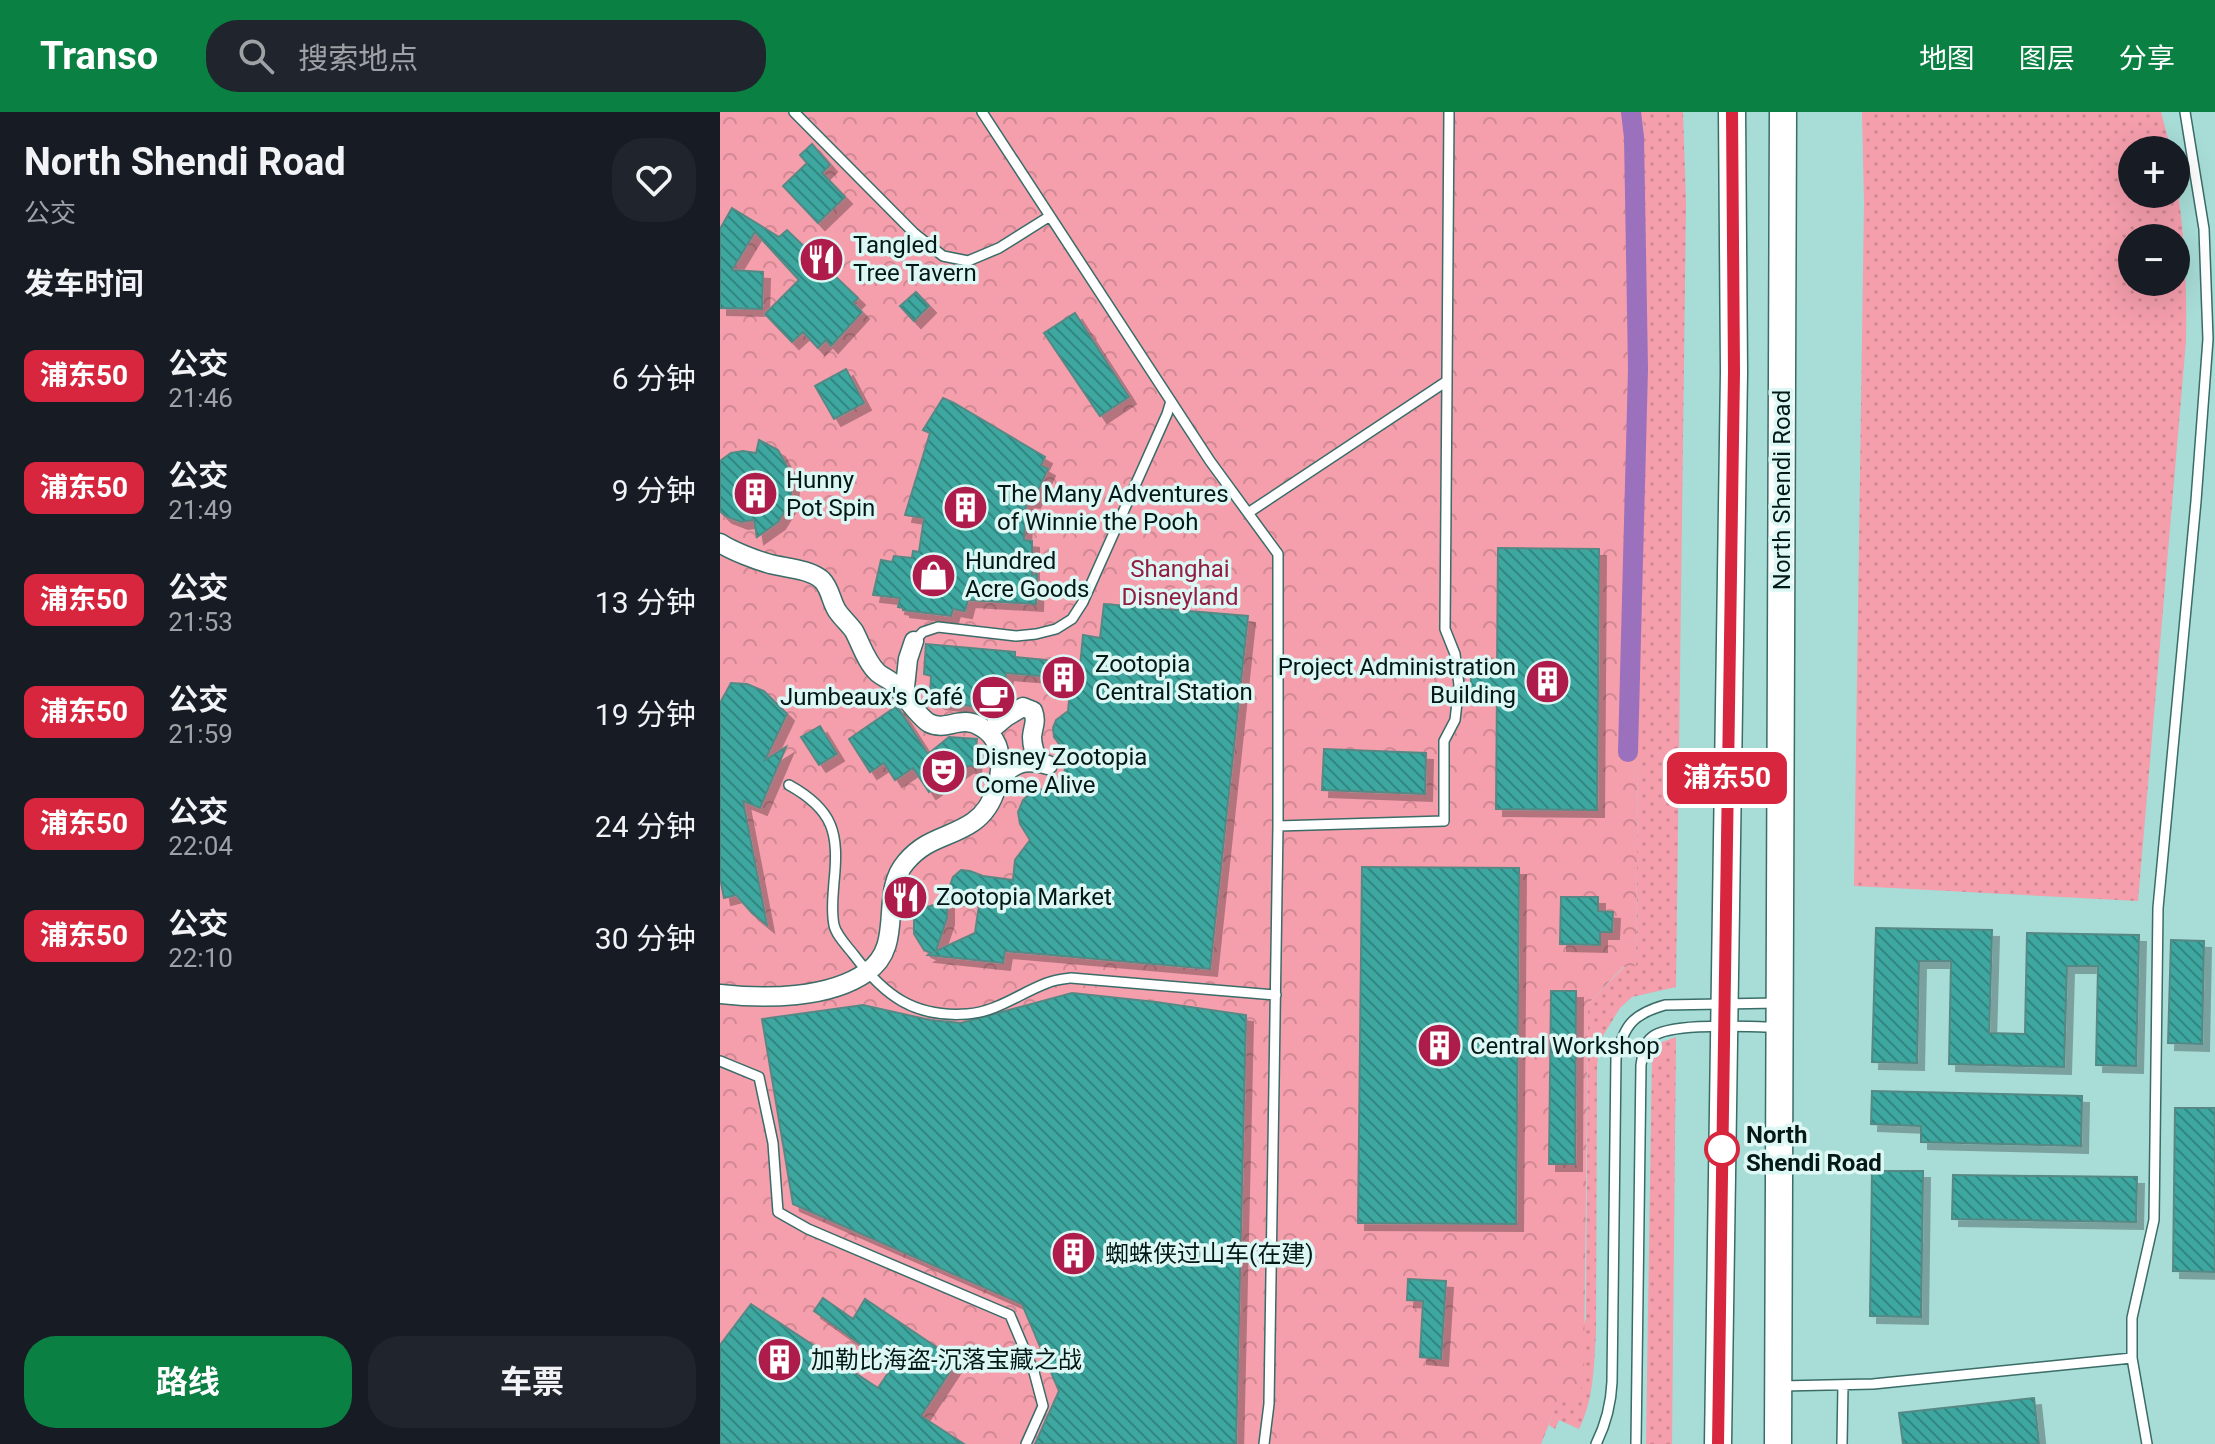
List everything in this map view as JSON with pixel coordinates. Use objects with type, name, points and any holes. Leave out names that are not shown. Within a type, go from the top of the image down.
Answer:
[{"type":"street","name":"North Shendi Road","points":[[1718,1444],[1734,372],[1732,112]]},
{"type":"street","name":"North Shendi Road","points":[[1778,1444],[1783,112]]},
{"type":"street","points":[[720,543],[769,563],[821,578],[836,610],[852,628],[877,672],[895,683],[928,723],[939,726],[973,721],[988,732],[996,745],[1000,763],[991,802],[975,821],[934,839],[903,865],[894,884],[892,927],[887,946],[880,961],[867,972],[823,990],[784,996],[720,994]]},
{"type":"street","points":[[904,696],[908,659],[914,641]]},
{"type":"street","points":[[988,732],[1023,707],[1033,711],[1037,720],[1032,735],[1033,749],[1045,764],[1017,763],[998,781]]},
{"type":"lane","points":[[794,112],[914,233],[943,256],[968,261],[999,248],[1050,216]]},
{"type":"lane","points":[[982,112],[1210,461],[1278,554],[1276,995],[1269,1388],[1264,1444]]},
{"type":"lane","points":[[1278,826],[1444,821],[1444,741],[1455,720],[1459,685],[1455,654],[1445,629],[1449,112]]},
{"type":"lane","points":[[2147,1444],[2132,1358],[2132,1318],[2154,1220],[2158,908],[2208,339],[2204,229],[2185,112]]},
{"type":"lane","points":[[1248,513],[1447,381]]},
{"type":"lane","points":[[914,641],[923,632],[938,627],[1026,635],[1056,629],[1072,619],[1117,528],[1171,401]]},
{"type":"lane","points":[[789,785],[817,804],[828,817],[837,853],[831,907],[834,929],[867,972],[903,1004],[943,1014],[968,1014],[997,1007],[1047,983],[1071,978],[1276,995]]},
{"type":"lane","points":[[1596,1444],[1605,1427],[1611,1402],[1616,1058],[1621,1036],[1632,1021],[1647,1010],[1665,1005],[1724,1015],[1780,1015]]},
{"type":"lane","points":[[1636,1444],[1643,1049],[1650,1038],[1724,1015],[1780,1015]]},
{"type":"lane","points":[[720,1061],[759,1077],[773,1143],[778,1212],[808,1229],[1010,1315],[1034,1372],[1043,1406],[1026,1444]]},
{"type":"lane","points":[[1779,1386],[1873,1384],[2132,1358]]},
{"type":"lane","points":[[1842,1444],[1843,1385]]},
{"type":"green space","name":"Shanghai Disneyland","points":[[720,112],[1644,112],[1636,966],[1623,967],[1588,1004],[1584,1368],[1579,1403],[1559,1399],[1541,1444],[720,1444]]},
{"type":"green space","points":[[1644,112],[1683,112],[1686,203],[1676,987],[1632,997],[1620,1008],[1599,1042],[1596,1332],[1592,1382],[1588,1406],[1579,1429],[1559,1420],[1555,1429],[1549,1425],[1586,1319],[1588,1004],[1624,967],[1636,965]]},
{"type":"green space","points":[[1862,112],[2161,112],[2167,136],[2118,136],[2118,208],[2180,208],[2182,224],[2118,224],[2118,296],[2186,296],[2186,341],[2138,901],[1854,886],[1864,204]]},
{"type":"green space","points":[[1676,1037],[1672,1444],[1646,1444],[1652,1056],[1660,1043]]},
{"type":"building","points":[[812,144],[830,165],[822,173],[845,197],[818,223],[783,186],[807,163],[800,155]]},
{"type":"building","points":[[732,208],[779,237],[787,230],[858,298],[853,303],[862,312],[831,346],[826,340],[818,348],[803,332],[792,342],[765,314],[799,280],[755,232],[732,270],[763,272],[762,309],[720,308],[720,229]]},
{"type":"building","points":[[916,292],[929,306],[914,321],[900,306]]},
{"type":"building","points":[[1075,313],[1129,397],[1100,416],[1044,333]]},
{"type":"building","points":[[846,369],[864,403],[834,419],[815,386]]},
{"type":"building","name":"The Many Adventures of Winnie the Pooh","points":[[943,398],[1045,457],[1041,465],[1048,469],[1033,501],[1026,500],[1024,540],[1032,541],[1032,575],[1037,574],[1036,604],[968,600],[965,611],[953,609],[951,616],[903,610],[898,607],[900,598],[873,595],[881,560],[892,562],[894,556],[912,558],[913,551],[919,552],[924,518],[905,515],[930,433],[923,430]]},
{"type":"building","name":"Hunny Pot Spin","points":[[759,440],[778,450],[788,468],[792,485],[790,503],[778,522],[757,537],[754,520],[741,522],[720,511],[720,461],[731,453],[756,453]]},
{"type":"building","name":"Project Administration Building","points":[[1498,548],[1599,549],[1597,810],[1496,809],[1497,692],[1471,692],[1471,671],[1497,671]]},
{"type":"building","points":[[1104,604],[1248,616],[1210,969],[1005,951],[1003,963],[928,955],[931,953],[924,950],[914,934],[914,918],[927,907],[947,901],[947,918],[936,951],[975,933],[980,898],[945,899],[953,877],[961,870],[1013,880],[1015,860],[1030,840],[1020,824],[1018,812],[1023,800],[1032,792],[1044,789],[1063,793],[1066,753],[1054,737],[1053,728],[1056,720],[1068,711],[1070,690],[1042,676],[1006,673],[1004,700],[988,708],[938,702],[930,696],[931,676],[924,674],[926,644],[1015,652],[1015,657],[1046,660],[1079,677],[1083,635],[1100,638]]},
{"type":"building","points":[[731,683],[747,684],[764,691],[787,714],[765,760],[786,747],[760,808],[743,801],[767,925],[736,895],[724,898],[720,878],[720,703]]},
{"type":"building","points":[[897,706],[928,754],[949,737],[977,739],[974,766],[966,766],[929,792],[913,768],[895,780],[884,763],[870,772],[849,739]]},
{"type":"building","points":[[820,726],[837,754],[819,765],[801,737]]},
{"type":"building","points":[[1324,749],[1426,753],[1425,794],[1322,790]]},
{"type":"building","name":"Central Workshop","points":[[1362,867],[1519,868],[1516,1224],[1358,1223]]},
{"type":"building","points":[[1561,897],[1598,897],[1598,911],[1613,912],[1612,932],[1600,932],[1600,945],[1560,944]]},
{"type":"building","points":[[1876,928],[1992,930],[1989,1033],[2025,1034],[2027,933],[2139,935],[2136,1066],[2096,1065],[2098,966],[2067,966],[2064,1067],[1949,1064],[1951,961],[1919,961],[1917,1063],[1872,1062]]},
{"type":"building","points":[[2171,940],[2204,941],[2202,1044],[2168,1043]]},
{"type":"building","points":[[1551,991],[1576,991],[1575,1164],[1549,1164]]},
{"type":"building","name":"蜘蛛侠过山车(在建)","points":[[1072,993],[1246,1015],[1236,1444],[1035,1444],[1059,1391],[1022,1304],[793,1204],[762,1019],[863,1005],[930,1020],[961,1023]]},
{"type":"building","points":[[1872,1091],[2082,1096],[2081,1146],[1921,1142],[1921,1126],[1871,1124]]},
{"type":"building","points":[[2175,1108],[2215,1108],[2215,1272],[2173,1271]]},
{"type":"building","points":[[1872,1171],[1923,1171],[1921,1317],[1870,1316]]},
{"type":"building","points":[[1953,1175],[2137,1177],[2136,1222],[1952,1219]]},
{"type":"building","points":[[1408,1279],[1446,1281],[1441,1359],[1420,1357],[1423,1301],[1407,1300]]},
{"type":"building","name":"加勒比海盗-沉落宝藏之战","points":[[823,1298],[853,1319],[865,1299],[957,1361],[921,1416],[964,1444],[720,1444],[720,1345],[751,1304],[878,1388],[892,1367],[814,1311]]},
{"type":"building","points":[[2034,1398],[2039,1444],[1903,1444],[1899,1413]]},
{"type":"waterway","points":[[1628,752],[1638,369],[1631,112]]},
{"type":"bus line","name":"浦东50","points":[[1718,1444],[1734,372],[1732,112]]},
{"type":"place","name":"Tangled Tree Tavern","points":[[822,259]]},
{"type":"place","name":"Hunny Pot Spin","points":[[755,494]]},
{"type":"place","name":"The Many Adventures of Winnie the Pooh","points":[[966,508]]},
{"type":"place","name":"Hundred Acre Goods","points":[[934,575]]},
{"type":"place","name":"Zootopia Central Station","points":[[1064,678]]},
{"type":"place","name":"Project Administration Building","points":[[1547,681]]},
{"type":"place","name":"Jumbeaux's Café","points":[[994,697]]},
{"type":"place","name":"Disney Zootopia Come Alive","points":[[944,771]]},
{"type":"place","name":"Zootopia Market","points":[[905,897]]},
{"type":"place","name":"Central Workshop","points":[[1439,1046]]},
{"type":"place","name":"North Shendi Road","points":[[1722,1149]]},
{"type":"place","name":"蜘蛛侠过山车(在建)","points":[[1074,1254]]},
{"type":"place","name":"加勒比海盗-沉落宝藏之战","points":[[780,1360]]}]
